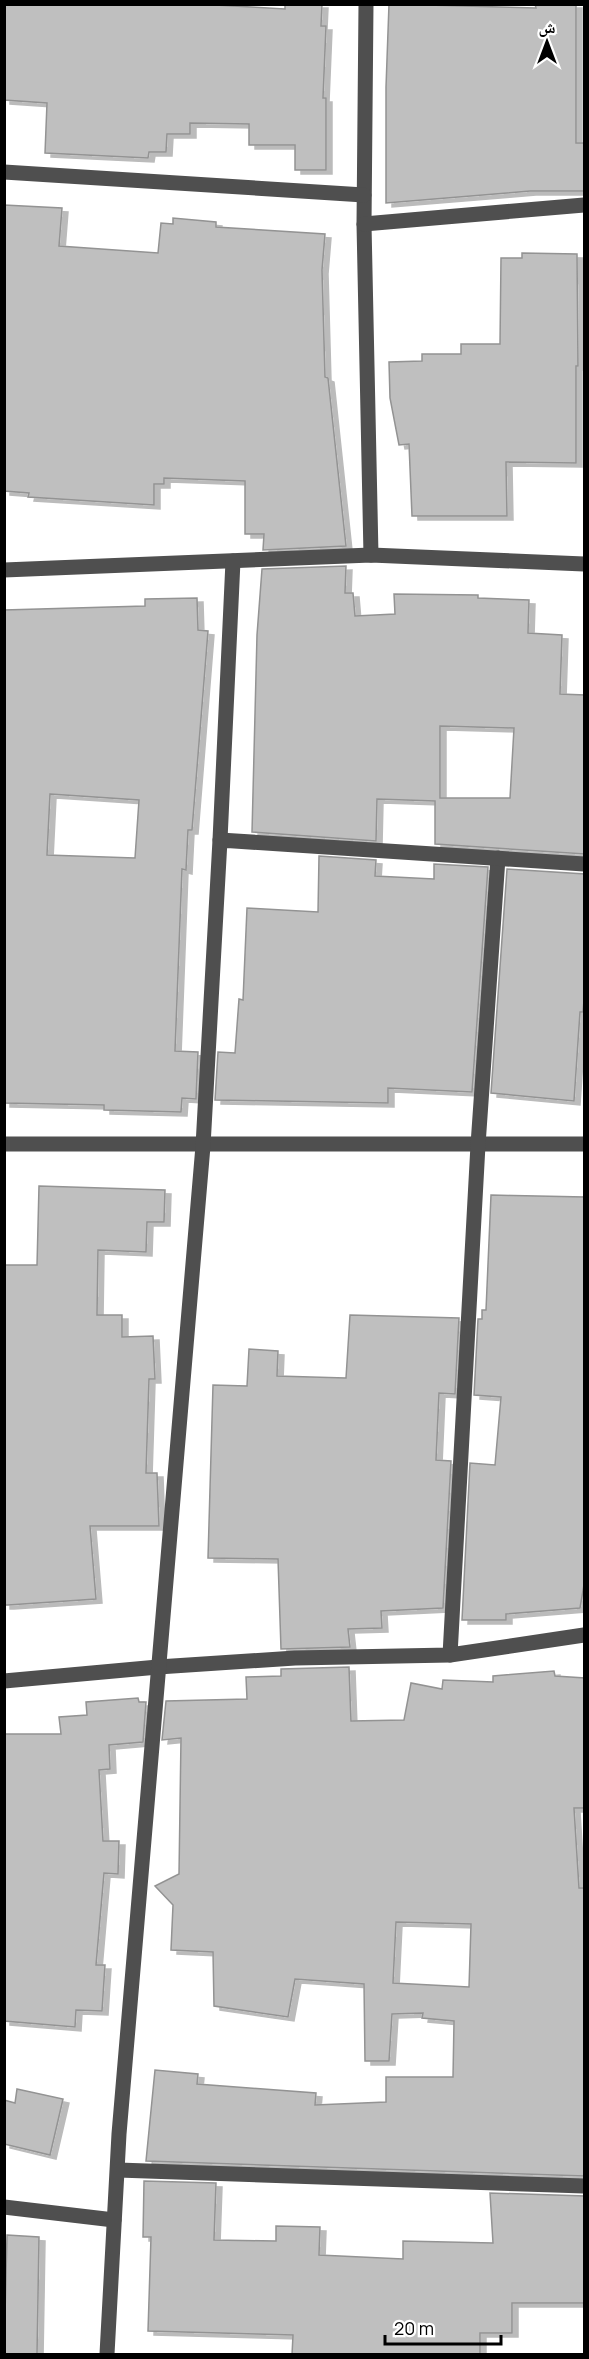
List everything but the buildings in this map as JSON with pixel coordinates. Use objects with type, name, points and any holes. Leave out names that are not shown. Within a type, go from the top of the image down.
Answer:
[{"type":"street","points":[[366,4],[364,224],[370,555]]},
{"type":"street","points":[[4,172],[364,195]]},
{"type":"street","points":[[364,224],[585,205]]},
{"type":"street","points":[[4,570],[370,555],[585,564]]},
{"type":"street","points":[[107,2355],[114,2220],[158,1667],[203,1146],[233,561]]},
{"type":"street","points":[[220,840],[585,864]]},
{"type":"street","points":[[450,1654],[478,1144],[498,858]]},
{"type":"street","points":[[4,1144],[203,1146],[585,1144]]},
{"type":"street","points":[[4,1682],[158,1667],[295,1658],[450,1654],[585,1635]]},
{"type":"street","points":[[118,2170],[585,2186]]},
{"type":"street","points":[[4,2207],[114,2220]]}]
